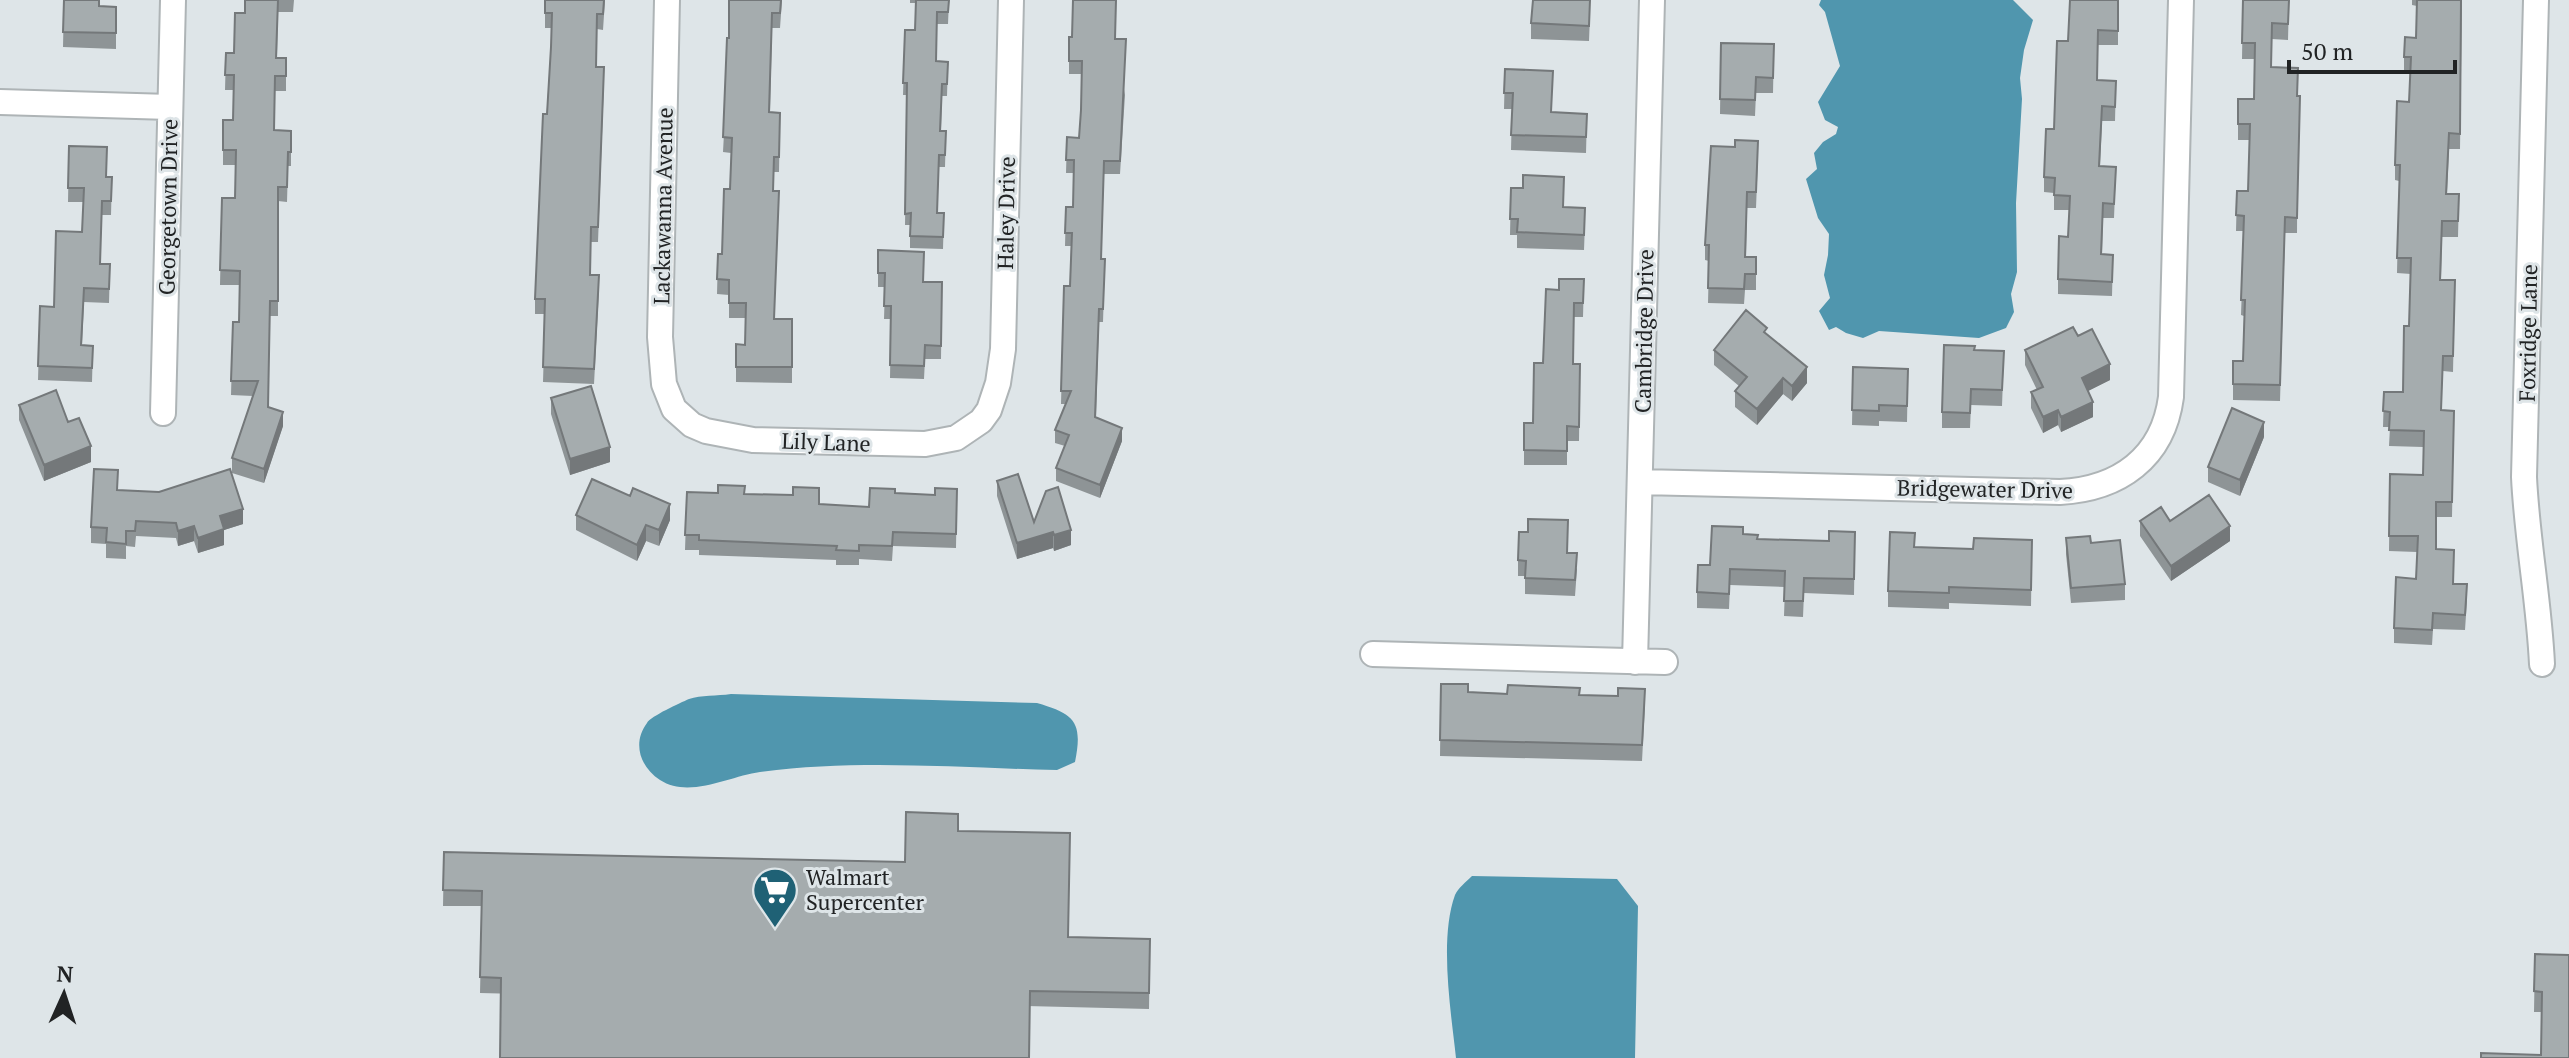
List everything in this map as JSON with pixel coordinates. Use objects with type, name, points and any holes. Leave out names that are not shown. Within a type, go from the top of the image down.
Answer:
[{"type":"street","name":"Georgetown Drive","points":[[163,413],[173,0]]},
{"type":"street","name":"Lackawanna Avenue","points":[[667,0],[660,337],[664,384],[674,409]]},
{"type":"street","name":"Haley Drive","points":[[981,421],[995,397],[1003,349],[1011,0]]},
{"type":"street","name":"Cambridge Drive","points":[[1635,662],[1652,0]]},
{"type":"street","name":"Bridgewater Drive","points":[[1640,482],[2060,492],[2105,485],[2138,463],[2160,434],[2168,416],[2171,397],[2181,0]]},
{"type":"street","name":"Foxridge Lane","points":[[2536,0],[2524,477],[2542,664]]},
{"type":"street","points":[[0,102],[170,107]]},
{"type":"street","name":"Lily Lane","points":[[674,409],[692,425],[706,431],[753,440],[925,444],[956,438],[981,421]]},
{"type":"street","points":[[1373,654],[1665,662]]},
{"type":"water","points":[[1821,0],[2013,0],[2033,20],[2020,78],[2017,272],[2011,294],[2014,312],[2006,328],[1979,338],[1879,331],[1863,338],[1836,327],[1829,330],[1819,311],[1830,298],[1824,275],[1829,234],[1818,218],[1806,179],[1817,169],[1814,153],[1823,142],[1836,134],[1838,127],[1825,120],[1818,102],[1840,66],[1825,12],[1819,5]]},
{"type":"water","points":[[731,694],[1037,703],[1060,711],[1073,722],[1078,737],[1075,762],[1057,770],[908,765],[797,768],[748,774],[696,787],[671,785],[653,775],[643,762],[639,746],[642,731],[650,720],[689,699]]},
{"type":"water","points":[[1472,876],[1617,879],[1638,906],[1635,1058],[1456,1058],[1449,998],[1448,933],[1455,895]]},
{"type":"building","points":[[64,0],[99,0],[99,6],[116,7],[116,33],[63,32]]},
{"type":"building","points":[[245,0],[278,0],[276,58],[286,58],[286,76],[275,76],[274,130],[291,131],[287,187],[278,187],[278,301],[270,301],[268,407],[283,412],[264,469],[232,458],[258,381],[231,381],[233,322],[239,322],[240,271],[220,270],[222,198],[235,198],[236,150],[223,150],[223,120],[233,120],[234,75],[225,75],[226,53],[234,53],[235,13],[245,13]]},
{"type":"building","points":[[545,0],[604,0],[603,14],[597,14],[596,67],[604,67],[598,227],[591,227],[590,275],[599,275],[594,369],[543,367],[545,299],[535,299],[543,114],[547,114],[551,47],[552,13],[545,13]]},
{"type":"building","points":[[729,0],[781,0],[780,13],[772,13],[769,112],[780,113],[779,157],[774,157],[773,191],[779,191],[774,319],[792,319],[792,367],[736,367],[736,344],[745,345],[746,303],[729,303],[729,280],[717,279],[718,254],[722,254],[724,189],[730,189],[732,138],[723,137]]},
{"type":"building","points":[[916,0],[949,0],[948,12],[937,12],[936,61],[948,62],[947,84],[942,84],[940,131],[946,131],[945,155],[939,155],[937,213],[944,213],[943,237],[910,236],[911,213],[905,214],[905,30],[915,30]]},
{"type":"building","points":[[1073,0],[1116,0],[1115,39],[1126,39],[1120,161],[1104,161],[1101,259],[1105,259],[1103,309],[1099,309],[1095,417],[1122,428],[1100,485],[1056,468],[1069,435],[1055,430],[1071,391],[1061,391],[1064,286],[1070,286],[1072,233],[1065,233],[1066,207],[1073,207],[1074,160],[1066,160],[1067,137],[1079,138],[1081,110],[1082,61],[1069,61]]},
{"type":"building","points":[[1533,0],[1590,0],[1589,26],[1531,23]]},
{"type":"building","points":[[2070,0],[2118,0],[2118,31],[2098,30],[2097,80],[2116,81],[2115,107],[2102,106],[2099,166],[2116,167],[2114,204],[2103,203],[2101,254],[2113,255],[2112,282],[2058,279],[2059,236],[2068,237],[2070,196],[2054,195],[2055,178],[2044,177],[2046,129],[2054,129],[2057,41],[2068,41]]},
{"type":"building","points":[[2243,0],[2289,0],[2288,24],[2272,23],[2271,67],[2298,68],[2297,218],[2285,217],[2280,385],[2233,384],[2233,361],[2243,361],[2245,300],[2241,300],[2244,216],[2236,215],[2237,191],[2248,191],[2250,124],[2238,124],[2238,99],[2254,99],[2255,43],[2242,43]]},
{"type":"building","points":[[2417,0],[2461,0],[2460,134],[2449,133],[2446,194],[2459,194],[2458,221],[2442,221],[2440,280],[2455,280],[2453,356],[2443,356],[2441,410],[2454,411],[2452,502],[2436,502],[2436,549],[2454,550],[2453,584],[2467,584],[2465,615],[2433,613],[2432,630],[2394,628],[2396,577],[2416,579],[2418,536],[2389,536],[2390,474],[2423,475],[2424,431],[2389,430],[2390,412],[2383,411],[2384,392],[2403,392],[2404,326],[2409,326],[2411,258],[2397,258],[2400,165],[2395,165],[2397,101],[2409,102],[2411,57],[2404,57],[2405,37],[2416,38]]},
{"type":"building","points":[[1721,43],[1774,44],[1773,78],[1756,77],[1755,100],[1720,99]]},
{"type":"building","points":[[1505,69],[1553,71],[1551,112],[1587,114],[1586,137],[1511,135],[1513,93],[1504,93]]},
{"type":"building","points":[[1735,140],[1758,141],[1756,192],[1747,192],[1745,257],[1756,257],[1756,274],[1745,274],[1744,289],[1708,288],[1709,245],[1705,245],[1711,146],[1735,147]]},
{"type":"building","points":[[69,146],[107,147],[106,177],[112,177],[111,201],[102,201],[100,264],[110,264],[109,289],[84,288],[81,345],[93,346],[92,368],[38,366],[40,306],[54,307],[56,231],[82,232],[84,188],[68,188]]},
{"type":"building","points":[[1523,175],[1564,177],[1563,207],[1585,208],[1584,235],[1517,232],[1518,219],[1510,219],[1511,188],[1523,188]]},
{"type":"building","points":[[878,250],[924,252],[923,282],[942,282],[941,346],[925,345],[924,366],[890,365],[891,306],[884,306],[885,273],[878,273]]},
{"type":"building","points":[[1559,279],[1584,279],[1583,303],[1574,303],[1573,364],[1580,364],[1579,427],[1567,426],[1567,451],[1524,450],[1524,423],[1533,423],[1534,363],[1543,363],[1546,289],[1559,290]]},
{"type":"building","points":[[1746,310],[1767,328],[1764,332],[1807,367],[1792,386],[1783,378],[1757,409],[1735,391],[1747,377],[1714,350]]},
{"type":"building","points":[[2073,327],[2078,336],[2092,329],[2110,364],[2082,378],[2093,402],[2061,417],[2058,410],[2043,417],[2031,392],[2043,387],[2025,350]]},
{"type":"building","points":[[1944,345],[2004,351],[2002,390],[1971,389],[1970,413],[1942,412]]},
{"type":"building","points":[[1853,367],[1908,369],[1907,406],[1879,405],[1879,411],[1852,410]]},
{"type":"building","points":[[591,386],[610,447],[570,459],[551,398]]},
{"type":"building","points":[[56,390],[68,422],[79,418],[91,446],[44,465],[19,405]]},
{"type":"building","points":[[2232,408],[2264,422],[2240,480],[2208,467]]},
{"type":"building","points":[[94,469],[118,470],[117,490],[159,492],[230,469],[243,509],[220,516],[224,529],[198,538],[194,526],[178,531],[176,523],[136,521],[135,531],[126,531],[126,544],[106,542],[107,528],[91,527]]},
{"type":"building","points":[[1018,474],[1034,522],[1046,491],[1058,487],[1071,530],[1017,543],[997,481]]},
{"type":"building","points":[[592,479],[630,496],[633,488],[670,504],[659,530],[646,525],[637,545],[576,515]]},
{"type":"building","points":[[718,485],[745,486],[744,494],[793,495],[793,487],[819,488],[819,504],[869,507],[870,488],[935,495],[935,488],[957,489],[956,534],[893,532],[892,546],[859,545],[859,551],[836,550],[837,546],[699,540],[699,535],[685,535],[687,492],[718,493]]},
{"type":"building","points":[[2209,495],[2230,526],[2171,566],[2140,521],[2161,507],[2170,521]]},
{"type":"building","points":[[1528,519],[1568,520],[1567,553],[1577,553],[1575,580],[1525,578],[1526,561],[1518,560],[1519,532],[1528,532]]},
{"type":"building","points":[[1712,526],[1743,527],[1743,534],[1758,535],[1757,539],[1829,541],[1829,531],[1855,532],[1854,579],[1804,578],[1803,601],[1784,601],[1785,571],[1730,569],[1729,594],[1697,592],[1698,565],[1710,565]]},
{"type":"building","points":[[1890,532],[1915,533],[1914,547],[1973,549],[1974,538],[2032,540],[2031,590],[1949,587],[1949,593],[1888,591]]},
{"type":"building","points":[[2090,536],[2091,543],[2120,540],[2125,584],[2071,588],[2066,538]]},
{"type":"building","points":[[1441,684],[1468,684],[1468,692],[1507,694],[1508,685],[1580,688],[1579,695],[1618,696],[1618,688],[1645,689],[1642,745],[1440,740]]},
{"type":"building","name":"Walmart Supercenter","points":[[906,812],[958,814],[958,831],[1070,833],[1068,937],[1150,939],[1149,993],[1030,991],[1029,1058],[500,1058],[501,978],[480,977],[482,891],[443,890],[444,852],[905,862]]},
{"type":"building","points":[[2535,954],[2569,955],[2569,1058],[2481,1058],[2481,1053],[2541,1055],[2542,992],[2534,991]]},
{"type":"place","name":"Walmart Supercenter","points":[[775,929]]}]
